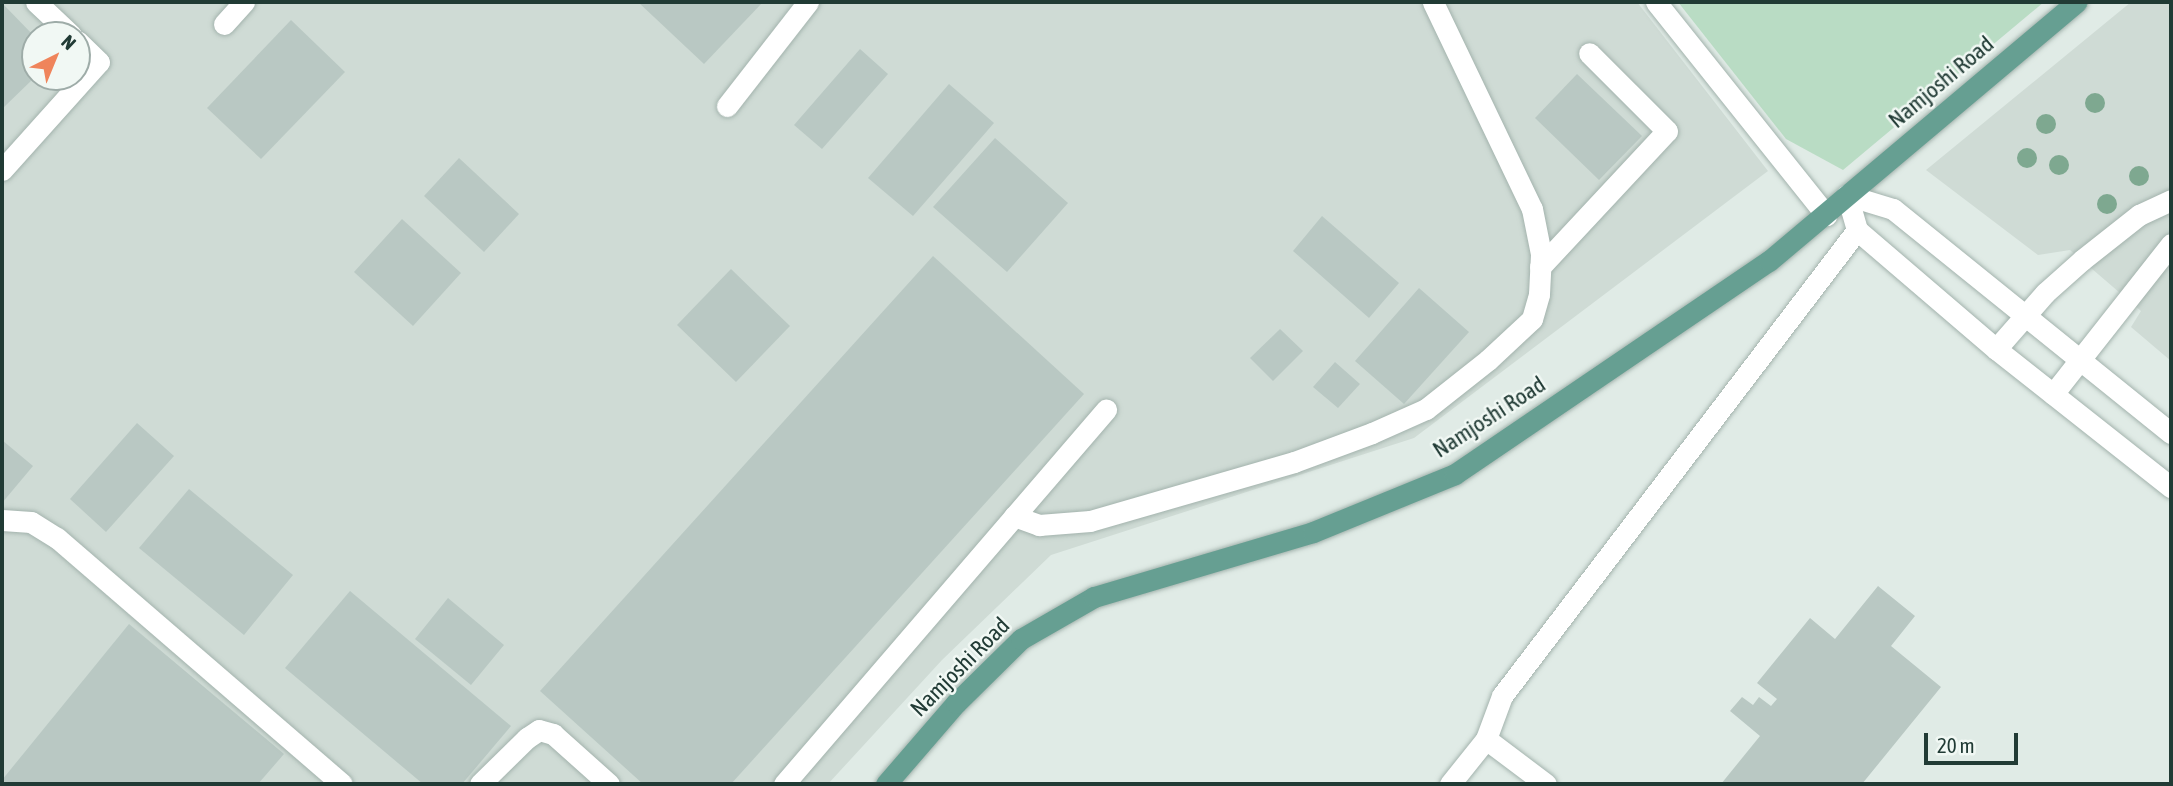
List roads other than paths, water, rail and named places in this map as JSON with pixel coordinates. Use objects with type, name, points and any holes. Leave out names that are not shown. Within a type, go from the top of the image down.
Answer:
[{"type":"main road","name":"Namjoshi Road","points":[[886,784],[956,703],[1021,639],[1094,597],[1312,532],[1455,474],[1769,261],[2077,2]]},
{"type":"street","points":[[36,2],[56,21]]},
{"type":"street","points":[[224,24],[244,2]]},
{"type":"street","points":[[727,106],[808,2]]},
{"type":"street","points":[[1014,516],[1039,525],[1090,521],[1294,462],[1426,409],[1488,360],[1532,319],[1539,294],[1540,267],[1532,209],[1433,2]]},
{"type":"street","points":[[1656,2],[1826,215]]},
{"type":"street","points":[[1540,267],[1667,131],[1588,53]]},
{"type":"street","points":[[91,54],[99,62],[91,71]]},
{"type":"street","points":[[2,170],[73,91]]},
{"type":"street","points":[[1847,195],[1857,230],[1996,349],[2171,487]]},
{"type":"street","points":[[1847,195],[1893,209],[2027,314],[2171,433]]},
{"type":"street","points":[[1996,349],[2082,260],[2139,215],[2171,200]]},
{"type":"street","points":[[1450,784],[1486,739],[1502,696],[1857,230]]},
{"type":"street","points":[[2053,394],[2171,243]]},
{"type":"street","points":[[784,784],[1105,410]]},
{"type":"street","points":[[2,520],[31,522],[57,538],[342,784]]},
{"type":"street","points":[[480,784],[527,738],[539,730],[553,734],[609,784]]},
{"type":"street","points":[[1486,739],[1546,784]]}]
